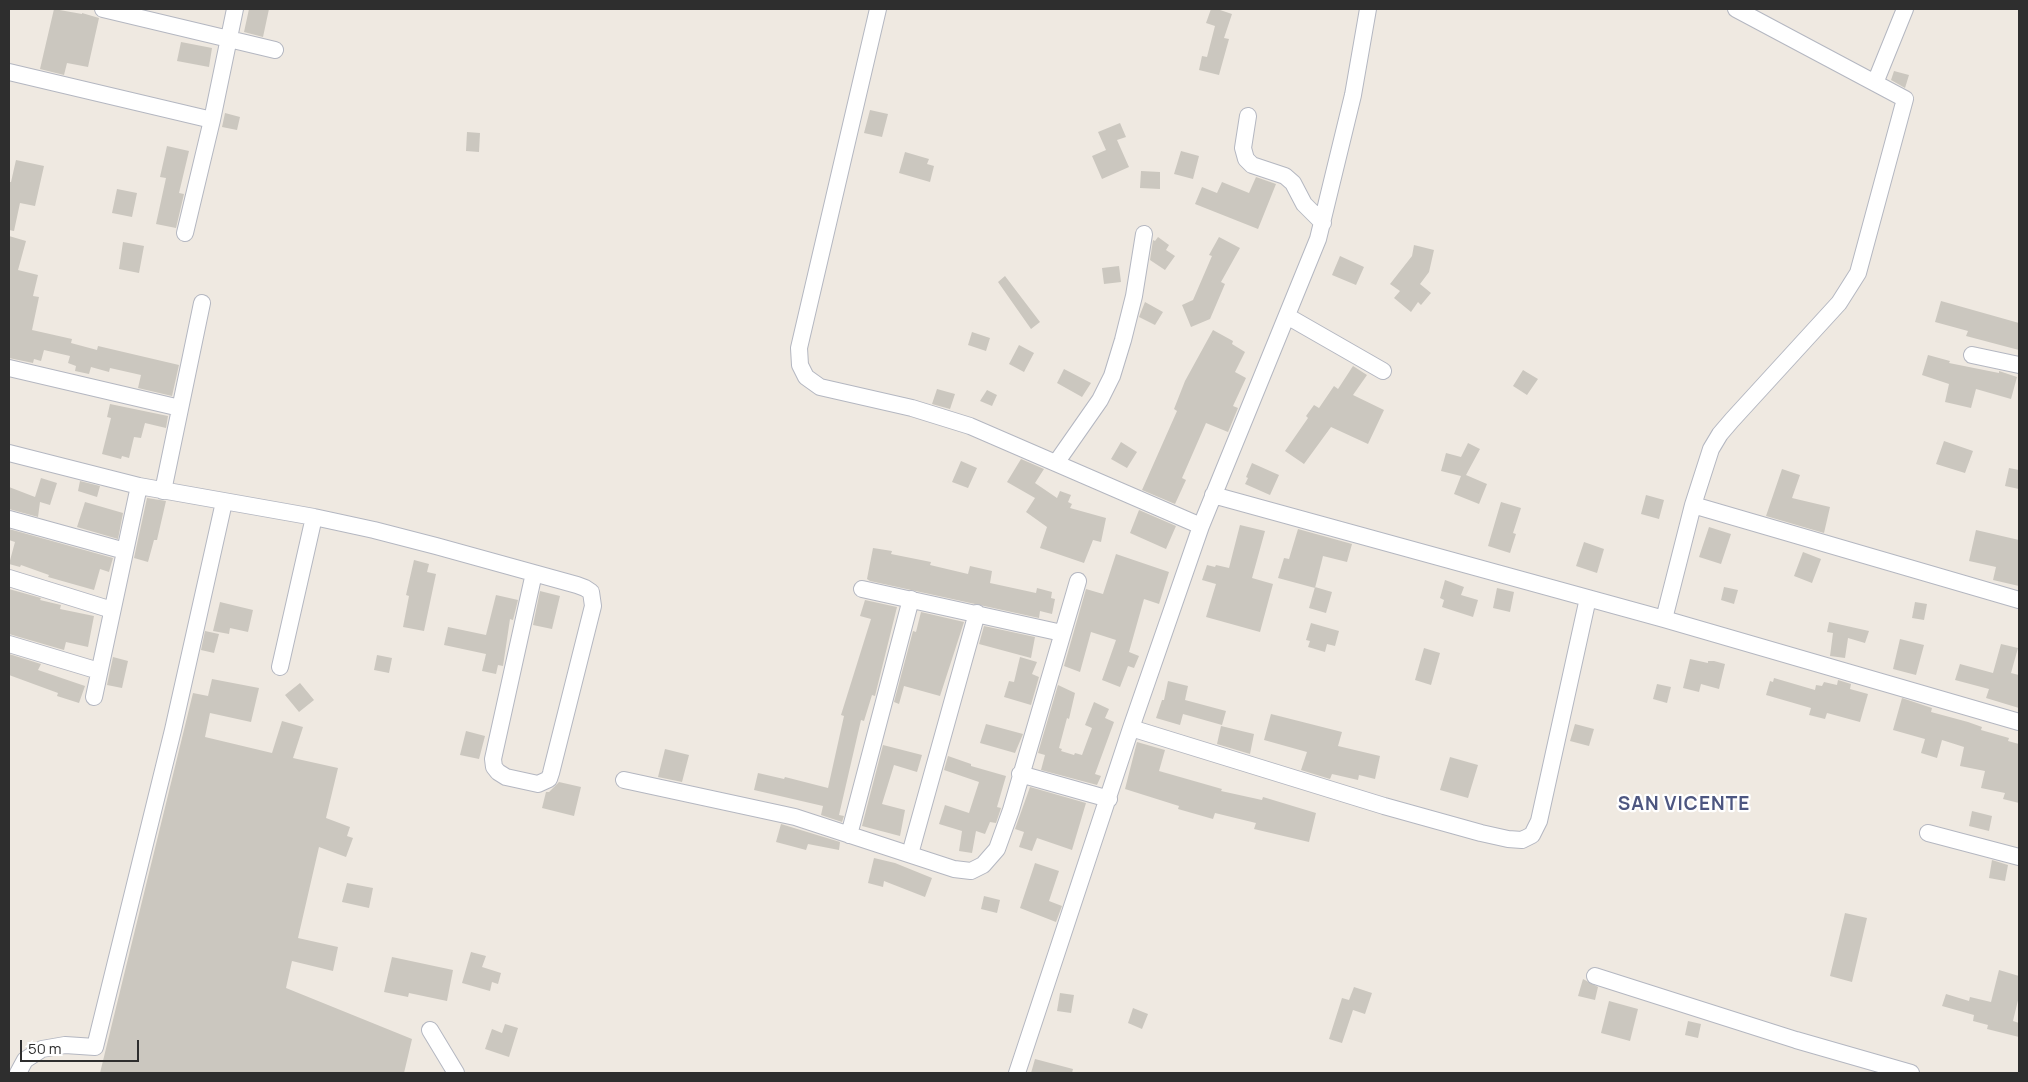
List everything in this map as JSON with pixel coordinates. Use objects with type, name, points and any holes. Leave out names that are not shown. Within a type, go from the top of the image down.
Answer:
[{"type":"street","points":[[103,9],[275,50]]},
{"type":"street","points":[[185,233],[212,120],[235,9]]},
{"type":"street","points":[[878,9],[799,348],[800,365],[806,377],[820,387],[912,408],[970,426],[1201,526]]},
{"type":"street","points":[[1017,1073],[1131,728],[1201,526],[1265,367],[1304,277],[1323,223],[1353,95],[1368,9]]},
{"type":"street","points":[[1664,619],[1705,465],[1720,434],[1839,303],[1858,273],[1905,99],[1736,9]]},
{"type":"street","points":[[1875,83],[1905,9]]},
{"type":"street","points":[[9,72],[212,120]]},
{"type":"street","points":[[1248,116],[1243,148],[1246,159],[1252,164],[1285,176],[1293,183],[1304,204],[1323,223]]},
{"type":"street","points":[[1056,464],[1100,400],[1112,376],[1134,296],[1144,234]]},
{"type":"street","points":[[163,490],[202,303]]},
{"type":"street","points":[[1288,316],[1383,371]]},
{"type":"street","points":[[1972,355],[2019,365]]},
{"type":"street","points":[[9,368],[180,408]]},
{"type":"street","points":[[9,453],[139,486],[314,517],[436,546],[534,573],[585,588],[590,592],[593,606],[551,773],[548,779],[538,784],[517,781],[506,777],[494,767],[493,759],[534,573]]},
{"type":"street","points":[[94,697],[139,486]]},
{"type":"street","points":[[1213,495],[1664,619],[2019,722]]},
{"type":"street","points":[[18,1073],[25,1060],[42,1048],[65,1045],[95,1047],[173,730],[224,502]]},
{"type":"street","points":[[1693,506],[2019,600]]},
{"type":"street","points":[[280,667],[314,517]]},
{"type":"street","points":[[9,519],[125,550]]},
{"type":"street","points":[[9,578],[112,610]]},
{"type":"street","points":[[624,780],[795,817],[954,869],[971,871],[983,865],[998,849],[1078,582]]},
{"type":"street","points":[[862,588],[1062,633]]},
{"type":"street","points":[[1131,728],[1384,806],[1481,833],[1522,840],[1532,835],[1539,821],[1588,598]]},
{"type":"street","points":[[849,835],[911,599]]},
{"type":"street","points":[[910,854],[977,613]]},
{"type":"street","points":[[9,644],[99,671]]},
{"type":"street","points":[[1020,774],[1109,799]]},
{"type":"street","points":[[1928,833],[2019,857]]},
{"type":"street","points":[[1595,976],[1796,1040],[1911,1073]]},
{"type":"street","points":[[430,1030],[456,1073]]},
{"type":"building","points":[[54,9],[82,13],[99,18],[88,67],[67,63],[64,75],[40,69]]},
{"type":"building","points":[[249,9],[269,9],[263,37],[244,32]]},
{"type":"building","points":[[1211,9],[1232,14],[1224,38],[1229,39],[1219,75],[1199,70],[1202,56],[1207,57],[1215,26],[1206,23]]},
{"type":"building","points":[[181,42],[212,48],[209,67],[177,61]]},
{"type":"building","points":[[1894,71],[1909,75],[1905,88],[1891,80]]},
{"type":"building","points":[[870,110],[888,114],[882,137],[864,133]]},
{"type":"building","points":[[225,113],[240,117],[237,130],[222,127]]},
{"type":"building","points":[[1120,123],[1126,137],[1117,140],[1129,167],[1102,179],[1092,156],[1106,150],[1098,132]]},
{"type":"building","points":[[467,132],[480,133],[479,152],[466,151]]},
{"type":"building","points":[[167,146],[189,151],[179,193],[184,194],[176,228],[156,224],[166,178],[160,177]]},
{"type":"building","points":[[1181,151],[1199,156],[1193,179],[1174,174]]},
{"type":"building","points":[[905,152],[929,159],[927,164],[934,166],[930,182],[899,173]]},
{"type":"building","points":[[16,160],[44,166],[35,206],[20,203],[14,231],[9,230],[9,182],[11,182]]},
{"type":"building","points":[[1141,171],[1160,172],[1160,189],[1140,188]]},
{"type":"building","points":[[1256,177],[1276,184],[1258,229],[1195,204],[1202,187],[1217,193],[1222,182],[1249,193]]},
{"type":"building","points":[[117,189],[137,193],[132,217],[112,213]]},
{"type":"building","points":[[9,236],[26,241],[18,270],[38,275],[33,296],[39,297],[32,330],[72,339],[71,343],[97,350],[98,346],[179,365],[172,396],[138,388],[141,375],[110,368],[109,372],[91,367],[89,374],[75,371],[76,366],[68,363],[70,356],[44,350],[41,361],[34,359],[33,363],[9,358]]},
{"type":"building","points":[[1158,237],[1169,245],[1166,250],[1175,256],[1165,270],[1150,260],[1153,240],[1155,241]]},
{"type":"building","points":[[1219,237],[1240,248],[1221,282],[1225,284],[1210,319],[1191,327],[1182,305],[1193,300],[1212,256],[1209,255]]},
{"type":"building","points":[[123,242],[144,246],[139,273],[119,269]]},
{"type":"building","points":[[1414,245],[1434,250],[1429,272],[1420,284],[1431,293],[1421,305],[1418,302],[1411,312],[1394,298],[1400,291],[1390,284],[1412,256]]},
{"type":"building","points":[[1340,256],[1364,267],[1356,285],[1332,275]]},
{"type":"building","points":[[1119,266],[1121,282],[1104,284],[1102,268]]},
{"type":"building","points":[[1005,276],[1040,322],[1031,329],[998,282]]},
{"type":"building","points":[[1941,301],[2019,323],[2019,350],[1966,336],[1968,331],[1935,322]]},
{"type":"building","points":[[1145,302],[1163,312],[1155,325],[1139,317]]},
{"type":"building","points":[[1213,330],[1233,341],[1232,344],[1245,352],[1235,372],[1246,378],[1233,406],[1238,408],[1228,432],[1206,423],[1182,478],[1186,480],[1175,504],[1142,490],[1177,411],[1174,409],[1185,381]]},
{"type":"building","points":[[972,332],[990,338],[986,351],[968,345]]},
{"type":"building","points":[[1019,345],[1034,353],[1024,372],[1009,364]]},
{"type":"building","points":[[1928,355],[1950,361],[1949,363],[1999,373],[1999,371],[2017,377],[2011,399],[1976,389],[1971,408],[1945,402],[1949,384],[1922,375]]},
{"type":"building","points":[[1353,366],[1367,375],[1353,395],[1384,410],[1368,444],[1331,427],[1304,464],[1285,451],[1308,418],[1306,416],[1314,405],[1319,408],[1334,386],[1338,389]]},
{"type":"building","points":[[1064,369],[1091,383],[1082,397],[1057,383]]},
{"type":"building","points":[[1523,370],[1538,379],[1527,395],[1513,386]]},
{"type":"building","points":[[937,389],[955,394],[950,409],[932,404]]},
{"type":"building","points":[[987,390],[997,395],[992,406],[980,401]]},
{"type":"building","points":[[110,404],[168,416],[166,428],[145,423],[141,438],[134,437],[129,458],[122,456],[121,459],[102,454],[111,418],[107,417]]},
{"type":"building","points":[[1944,441],[1973,451],[1965,473],[1936,464]]},
{"type":"building","points":[[1121,442],[1137,452],[1127,468],[1111,459]]},
{"type":"building","points":[[1468,443],[1480,449],[1466,475],[1487,484],[1479,504],[1454,494],[1461,476],[1441,471],[1446,453],[1461,457]]},
{"type":"building","points":[[1021,459],[1044,469],[1035,483],[1057,498],[1060,491],[1071,495],[1068,502],[1072,504],[1070,508],[1106,518],[1101,542],[1093,540],[1084,563],[1040,548],[1047,527],[1026,512],[1035,498],[1007,482]]},
{"type":"building","points":[[961,461],[977,468],[968,488],[952,482]]},
{"type":"building","points":[[1252,463],[1279,475],[1270,495],[1245,484]]},
{"type":"building","points":[[2009,468],[2019,470],[2019,489],[2005,486]]},
{"type":"building","points":[[1782,469],[1800,475],[1792,498],[1830,507],[1824,533],[1766,516]]},
{"type":"building","points":[[41,478],[57,483],[50,505],[40,502],[38,517],[9,509],[9,487],[35,497]]},
{"type":"building","points":[[80,481],[100,486],[97,497],[78,491]]},
{"type":"building","points":[[1646,495],[1664,500],[1659,519],[1641,514]]},
{"type":"building","points":[[147,498],[166,501],[157,540],[154,540],[148,562],[134,558]]},
{"type":"building","points":[[85,502],[123,513],[118,539],[77,527]]},
{"type":"building","points":[[1501,502],[1521,508],[1513,533],[1516,534],[1510,553],[1488,546]]},
{"type":"building","points":[[1139,510],[1176,526],[1166,549],[1130,533]]},
{"type":"building","points":[[1240,525],[1265,531],[1252,578],[1273,584],[1260,632],[1206,617],[1216,584],[1202,580],[1207,565],[1229,568]]},
{"type":"building","points":[[1709,527],[1731,534],[1721,564],[1699,557]]},
{"type":"building","points":[[9,529],[113,558],[109,572],[100,569],[94,590],[48,577],[49,575],[21,565],[20,567],[9,564],[15,542],[9,540]]},
{"type":"building","points":[[1298,529],[1352,544],[1347,562],[1323,556],[1315,588],[1278,578],[1284,558],[1289,559]]},
{"type":"building","points":[[1976,530],[2019,540],[2019,586],[1993,580],[1996,567],[1969,561]]},
{"type":"building","points":[[1584,542],[1604,549],[1597,573],[1576,566]]},
{"type":"building","points":[[873,548],[892,551],[891,554],[931,562],[930,565],[968,574],[970,566],[992,571],[990,583],[1036,593],[1037,588],[1052,592],[1051,598],[1055,599],[1052,614],[1040,611],[1039,618],[870,581],[867,579]]},
{"type":"building","points":[[1803,552],[1821,559],[1812,583],[1794,576]]},
{"type":"building","points":[[1116,554],[1169,572],[1159,604],[1144,599],[1129,652],[1139,656],[1134,668],[1128,666],[1120,687],[1102,680],[1116,640],[1091,632],[1080,672],[1064,666],[1086,589],[1103,594]]},
{"type":"building","points":[[414,560],[429,564],[427,572],[436,574],[424,631],[403,627],[409,596],[406,595]]},
{"type":"building","points":[[1445,580],[1464,587],[1461,595],[1478,600],[1473,617],[1442,607],[1444,600],[1440,598]]},
{"type":"building","points":[[1315,587],[1332,592],[1326,613],[1309,608]]},
{"type":"building","points":[[1724,587],[1738,590],[1734,604],[1721,600]]},
{"type":"building","points":[[1497,588],[1514,592],[1510,612],[1493,608]]},
{"type":"building","points":[[9,589],[61,605],[60,609],[94,616],[88,647],[66,642],[64,650],[9,634]]},
{"type":"building","points":[[540,591],[560,596],[552,629],[533,625]]},
{"type":"building","points":[[496,595],[518,600],[513,620],[510,619],[503,666],[498,665],[496,674],[482,671],[486,654],[444,645],[448,627],[486,635]]},
{"type":"building","points":[[865,600],[897,607],[875,696],[872,695],[864,721],[861,720],[839,815],[844,816],[842,822],[821,815],[823,806],[754,790],[758,773],[784,779],[785,777],[828,788],[844,716],[841,715],[871,619],[860,616]]},
{"type":"building","points":[[220,602],[253,610],[248,632],[230,628],[229,634],[213,631]]},
{"type":"building","points":[[1915,602],[1927,604],[1924,620],[1912,618]]},
{"type":"building","points":[[921,612],[964,622],[940,696],[904,686],[899,704],[894,702],[913,631],[916,632]]},
{"type":"building","points":[[1829,622],[1869,631],[1865,643],[1848,638],[1845,658],[1830,656],[1833,633],[1827,632]]},
{"type":"building","points":[[1311,623],[1339,631],[1335,646],[1327,644],[1325,652],[1308,647],[1310,641],[1306,640]]},
{"type":"building","points":[[984,626],[1035,637],[1031,658],[979,644]]},
{"type":"building","points":[[205,631],[219,634],[214,653],[201,650]]},
{"type":"building","points":[[1900,639],[1924,645],[1916,675],[1893,669]]},
{"type":"building","points":[[2001,644],[2018,648],[2011,673],[2019,675],[2019,708],[1986,698],[1989,689],[1955,680],[1960,664],[1993,673]]},
{"type":"building","points":[[1424,648],[1440,653],[1431,685],[1415,680]]},
{"type":"building","points":[[9,654],[41,664],[38,670],[85,686],[79,703],[57,696],[58,693],[9,675]]},
{"type":"building","points":[[377,655],[392,658],[389,673],[374,670]]},
{"type":"building","points":[[113,657],[128,661],[122,688],[107,685]]},
{"type":"building","points":[[1020,657],[1037,662],[1032,674],[1039,677],[1031,705],[1004,697],[1009,681],[1014,682]]},
{"type":"building","points":[[1690,659],[1725,664],[1719,689],[1701,684],[1699,692],[1683,688]]},
{"type":"building","points":[[1774,678],[1815,690],[1816,685],[1822,686],[1824,682],[1837,685],[1838,680],[1851,684],[1850,689],[1868,694],[1860,722],[1827,713],[1825,719],[1809,715],[1811,708],[1766,695],[1770,681],[1773,682]]},
{"type":"building","points":[[212,679],[259,688],[251,722],[210,713],[205,737],[272,753],[282,721],[303,727],[293,758],[338,768],[326,818],[350,827],[347,836],[353,838],[346,857],[319,847],[298,938],[338,947],[333,971],[292,961],[286,988],[412,1039],[404,1073],[100,1073],[193,693],[208,696]]},
{"type":"building","points":[[1168,681],[1188,686],[1185,700],[1226,711],[1222,725],[1183,714],[1180,725],[1156,718],[1162,700],[1164,700]]},
{"type":"building","points":[[300,683],[314,700],[299,712],[285,695]]},
{"type":"building","points":[[1657,684],[1671,687],[1667,703],[1653,699]]},
{"type":"building","points":[[1058,685],[1075,693],[1069,719],[1067,718],[1059,748],[1062,749],[1061,751],[1082,755],[1092,728],[1085,725],[1094,702],[1109,709],[1105,718],[1114,722],[1095,774],[1101,776],[1097,785],[1041,770],[1045,755],[1038,753]]},
{"type":"building","points":[[1902,698],[1932,708],[1931,712],[1982,727],[1981,730],[2009,738],[2008,741],[2019,744],[2019,803],[2003,799],[2005,793],[1981,788],[1985,771],[1960,766],[1964,747],[1942,740],[1937,758],[1921,753],[1925,739],[1893,730]]},
{"type":"building","points":[[1271,714],[1342,732],[1338,746],[1380,756],[1375,779],[1359,775],[1358,780],[1332,774],[1330,779],[1301,770],[1307,752],[1264,740]]},
{"type":"building","points":[[986,724],[1023,734],[1015,753],[980,743]]},
{"type":"building","points":[[1575,724],[1594,729],[1589,746],[1570,741]]},
{"type":"building","points":[[1221,726],[1254,734],[1250,754],[1217,744]]},
{"type":"building","points":[[466,731],[485,736],[479,759],[460,755]]},
{"type":"building","points":[[1137,742],[1165,750],[1159,771],[1222,789],[1221,791],[1262,800],[1263,797],[1316,813],[1309,842],[1254,829],[1256,823],[1215,813],[1213,819],[1178,809],[1179,806],[1125,789]]},
{"type":"building","points":[[883,745],[922,755],[917,772],[894,765],[882,804],[905,810],[900,836],[862,826]]},
{"type":"building","points":[[665,749],[689,755],[682,782],[658,777]]},
{"type":"building","points":[[948,756],[971,764],[971,766],[1006,776],[997,807],[1001,808],[996,823],[990,822],[985,834],[976,831],[972,853],[959,851],[962,831],[939,824],[945,805],[969,813],[979,782],[944,770]]},
{"type":"building","points":[[1450,757],[1478,765],[1468,798],[1440,790]]},
{"type":"building","points":[[559,782],[581,787],[574,816],[542,808],[546,792],[549,792]]},
{"type":"building","points":[[1030,787],[1086,803],[1072,850],[1037,838],[1032,851],[1019,847],[1024,832],[1015,829]]},
{"type":"building","points":[[1972,811],[1992,816],[1989,831],[1969,826]]},
{"type":"building","points":[[781,824],[840,842],[839,850],[808,844],[806,850],[776,842]]},
{"type":"building","points":[[874,858],[895,863],[932,878],[925,897],[884,881],[883,887],[868,883]]},
{"type":"building","points":[[1992,860],[2008,865],[2005,881],[1989,878]]},
{"type":"building","points":[[1035,863],[1059,871],[1049,901],[1062,906],[1056,922],[1020,908]]},
{"type":"building","points":[[347,883],[373,888],[369,908],[342,902]]},
{"type":"building","points":[[984,896],[1000,900],[997,913],[981,909]]},
{"type":"building","points":[[1845,913],[1867,918],[1852,982],[1830,976]]},
{"type":"building","points":[[471,952],[486,956],[482,967],[501,973],[498,984],[492,982],[490,991],[462,983]]},
{"type":"building","points":[[392,957],[453,970],[447,1001],[409,993],[408,997],[384,992]]},
{"type":"building","points":[[1999,970],[2019,976],[2019,996],[2013,1021],[2019,1023],[2019,1037],[1987,1029],[1988,1025],[1973,1021],[1974,1015],[1942,1006],[1946,994],[1969,1001],[1970,997],[1991,1002]]},
{"type":"building","points":[[1583,979],[1598,987],[1595,1000],[1578,996]]},
{"type":"building","points":[[1354,987],[1372,993],[1365,1014],[1353,1010],[1342,1043],[1329,1039],[1342,998],[1349,1000]]},
{"type":"building","points":[[1060,993],[1074,995],[1071,1013],[1057,1011]]},
{"type":"building","points":[[1609,1001],[1638,1009],[1630,1041],[1601,1033]]},
{"type":"building","points":[[1133,1008],[1148,1014],[1142,1029],[1128,1023]]},
{"type":"building","points":[[1688,1021],[1701,1024],[1698,1038],[1685,1035]]},
{"type":"building","points":[[505,1024],[518,1028],[509,1057],[485,1049],[492,1029],[502,1033]]},
{"type":"building","points":[[1035,1059],[1073,1069],[1072,1073],[1031,1073]]},
{"type":"district","name":"SAN VICENTE","points":[[1684,805]]}]
